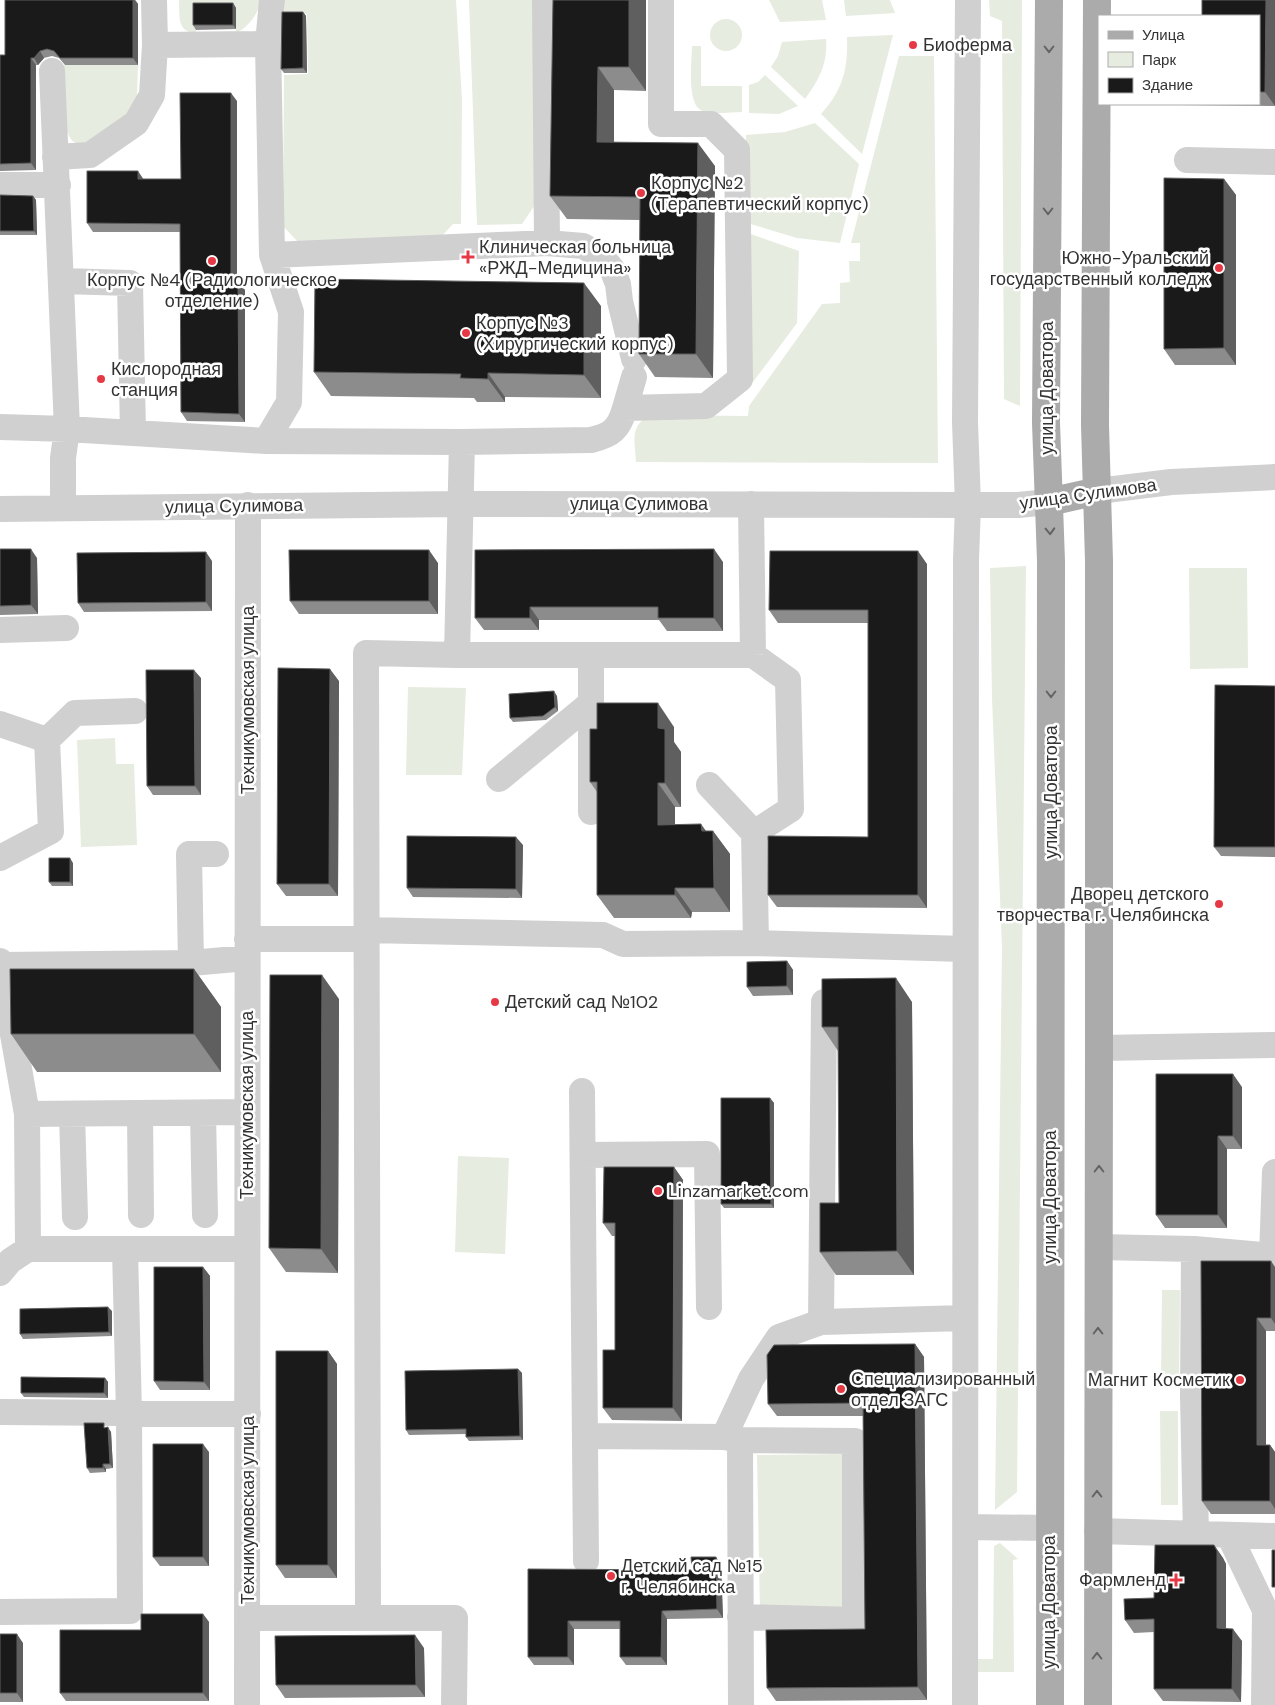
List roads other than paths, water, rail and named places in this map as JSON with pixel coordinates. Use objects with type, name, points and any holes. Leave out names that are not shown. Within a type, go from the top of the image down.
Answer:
[{"type":"main road","name":"улица Доватора","points":[[1050,0],[1046,414],[1051,561],[1050,1705]]},
{"type":"main road","points":[[1097,0],[1098,1705]]},
{"type":"main road","name":"улица Сулимова","points":[[1049,502],[1098,491]]},
{"type":"street","points":[[55,157],[90,155],[136,123],[152,96],[155,45],[154,0]]},
{"type":"street","points":[[266,441],[289,402],[291,312],[272,255],[268,44],[272,0]]},
{"type":"street","points":[[545,0],[547,243]]},
{"type":"street","points":[[624,408],[706,406],[740,379],[737,150],[711,124],[661,124],[661,0]]},
{"type":"street","points":[[965,1705],[965,950],[966,560],[968,505],[965,422],[968,0]]},
{"type":"street","points":[[155,45],[268,44]]},
{"type":"street","points":[[52,71],[67,429],[63,458],[63,508]]},
{"type":"street","points":[[1187,160],[1275,162]]},
{"type":"street","points":[[0,185],[58,185]]},
{"type":"street","points":[[0,427],[67,429],[266,441],[462,442],[591,440],[607,436],[621,423],[634,368],[618,284],[612,269],[602,257],[583,246],[547,243],[272,255]]},
{"type":"street","points":[[62,281],[130,283],[133,433]]},
{"type":"street","points":[[457,656],[462,442]]},
{"type":"street","name":"улица Сулимова","points":[[1098,491],[1171,482],[1275,477]]},
{"type":"street","name":"улица Сулимова","points":[[0,509],[461,504],[1018,505],[1049,502]]},
{"type":"street","points":[[750,504],[753,655]]},
{"type":"street","name":"Техникумовская улица","points":[[247,1705],[248,505]]},
{"type":"street","points":[[0,630],[66,628]]},
{"type":"street","points":[[368,1618],[366,653],[457,656],[753,655],[788,680],[791,808],[754,833]]},
{"type":"street","points":[[591,655],[591,812]]},
{"type":"street","points":[[499,779],[591,703]]},
{"type":"street","points":[[0,858],[51,831],[47,740],[75,712],[135,711]]},
{"type":"street","points":[[0,724],[47,740]]},
{"type":"street","points":[[709,785],[754,833],[756,943]]},
{"type":"street","points":[[191,963],[189,854],[216,854]]},
{"type":"street","points":[[28,1249],[27,1114],[1,963],[191,963],[247,948],[366,935],[602,935],[622,944],[756,943],[965,950]]},
{"type":"street","points":[[821,1322],[824,1002]]},
{"type":"street","points":[[1099,1048],[1275,1045]]},
{"type":"street","points":[[582,1091],[586,1561]]},
{"type":"street","points":[[27,1114],[247,1112]]},
{"type":"street","points":[[140,1113],[142,1215]]},
{"type":"street","points":[[203,1113],[205,1215]]},
{"type":"street","points":[[72,1114],[75,1217]]},
{"type":"street","points":[[583,1155],[707,1154],[709,1307]]},
{"type":"street","points":[[1098,1247],[1194,1249],[1274,1256],[1275,1172]]},
{"type":"street","points":[[0,1273],[10,1261],[28,1249],[246,1249]]},
{"type":"street","points":[[0,1612],[130,1611],[129,1414],[125,1249]]},
{"type":"street","points":[[1194,1249],[1196,1535]]},
{"type":"street","points":[[741,1705],[740,1618],[732,1439],[751,1379],[779,1337],[821,1322],[965,1318]]},
{"type":"street","points":[[0,1412],[248,1414]]},
{"type":"street","points":[[585,1436],[855,1441],[855,1620],[740,1618]]},
{"type":"street","points":[[966,1527],[1049,1528]]},
{"type":"street","points":[[1097,1531],[1275,1536]]},
{"type":"street","points":[[1229,1535],[1270,1610],[1264,1705]]},
{"type":"street","points":[[248,1618],[455,1618],[454,1705]]},
{"type":"place","name":"Биоферма","points":[[913,45]]},
{"type":"place","name":"Корпус №2 (Терапевтический корпус)","points":[[641,193]]},
{"type":"place","name":"Клиническая больница «РЖД-Медицина»","points":[[468,257]]},
{"type":"place","name":"Корпус №4 (Радиологическое отделение)","points":[[212,261]]},
{"type":"place","name":"Южно-Уральский государственный колледж","points":[[1219,268]]},
{"type":"place","name":"Корпус №3 (Хирургический корпус)","points":[[466,333]]},
{"type":"place","name":"Кислородная станция","points":[[101,379]]},
{"type":"place","name":"Дворец детского творчества г. Челябинска","points":[[1219,904]]},
{"type":"place","name":"Детский сад №102","points":[[495,1002]]},
{"type":"place","name":"Linzamarket.com","points":[[658,1191]]},
{"type":"place","name":"Магнит Косметик","points":[[1240,1380]]},
{"type":"place","name":"Специализированный отдел ЗАГС","points":[[841,1389]]},
{"type":"place","name":"Детский сад №15 г. Челябинска","points":[[611,1576]]},
{"type":"place","name":"Фармленд","points":[[1176,1580]]}]
